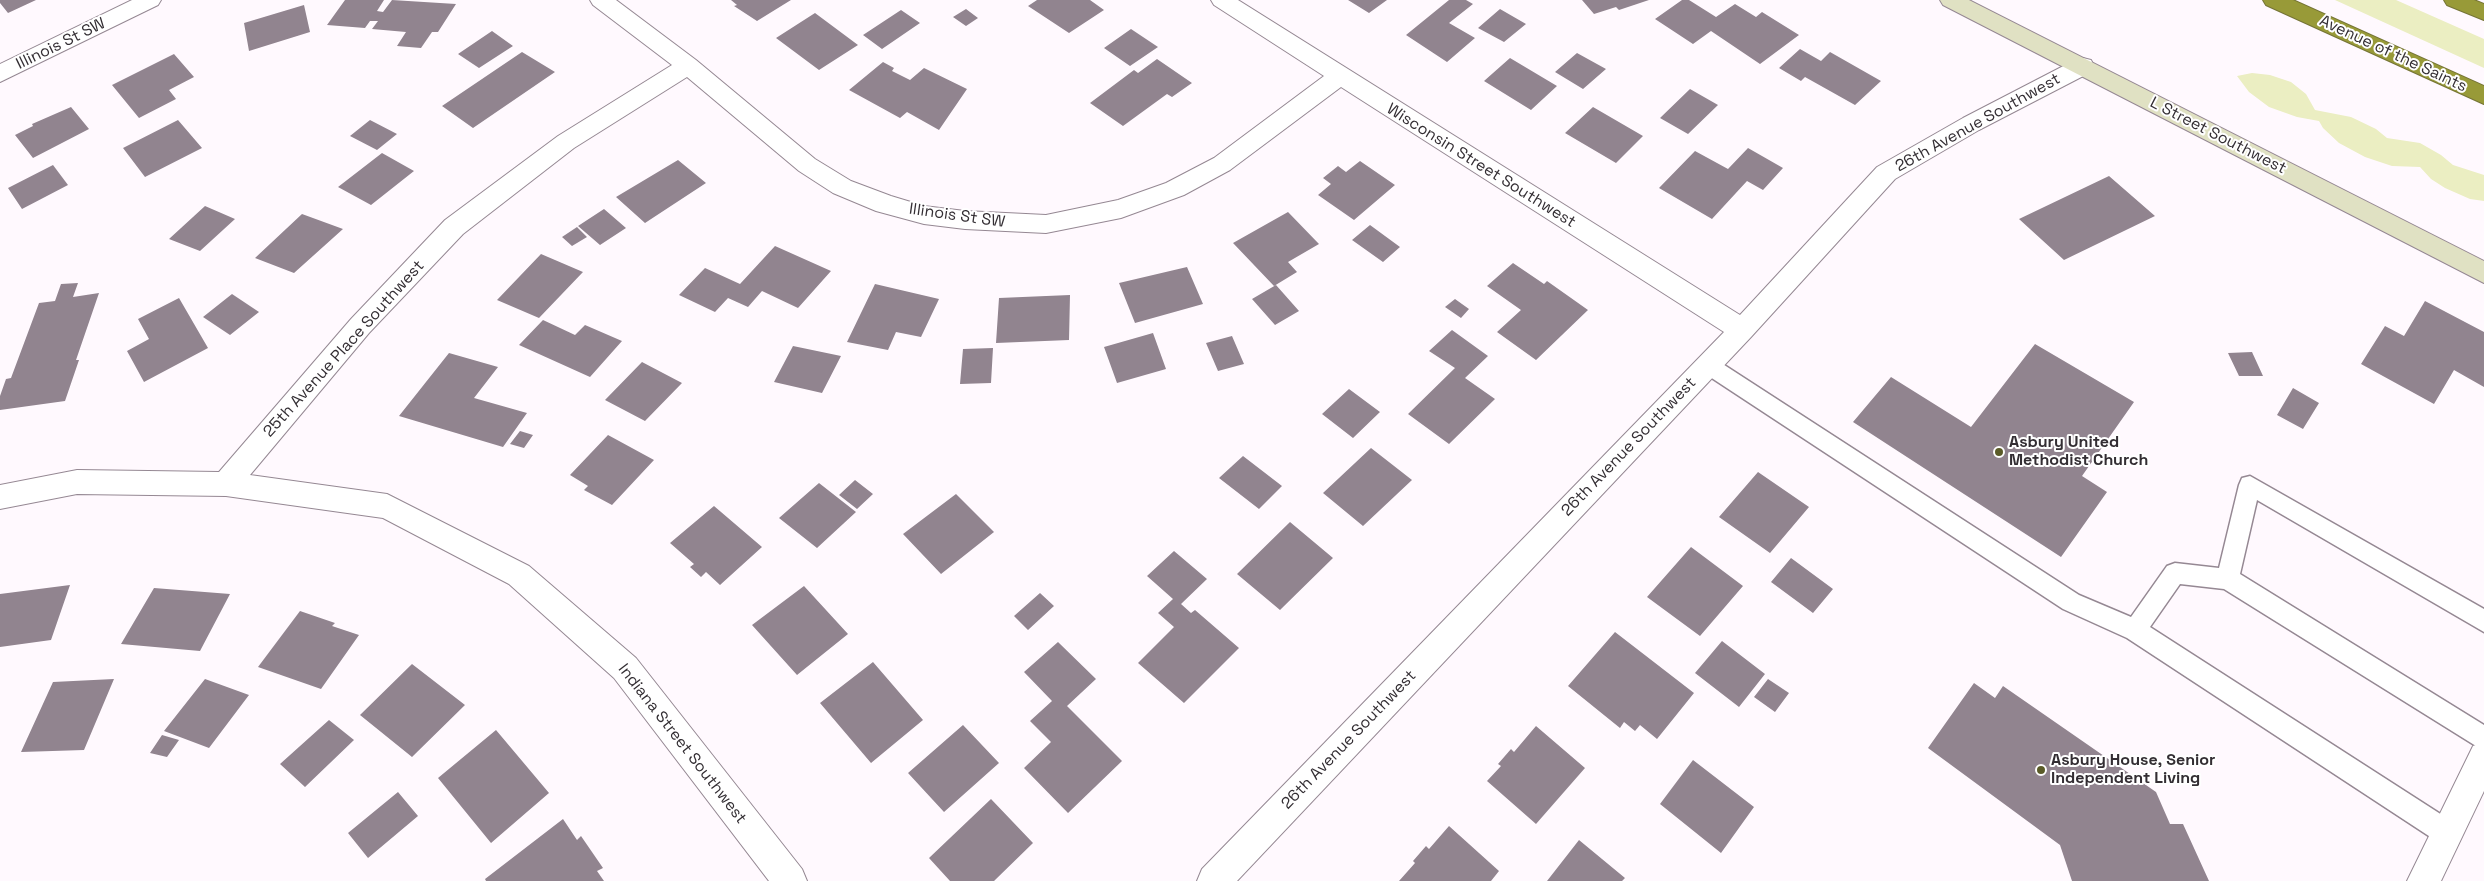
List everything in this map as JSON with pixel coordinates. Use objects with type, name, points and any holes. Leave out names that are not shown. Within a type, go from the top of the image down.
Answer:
[{"type":"highway","name":"Avenue of the Saints","points":[[2274,0],[2484,96]]},
{"type":"highway","points":[[2455,0],[2484,13]]},
{"type":"street","name":"Illinois St SW","points":[[0,74],[150,0]]},
{"type":"street","name":"Illinois St SW","points":[[601,0],[688,66],[807,165],[842,187],[884,204],[924,216],[1046,224],[1122,209],[1175,189],[1222,164],[1340,76]]},
{"type":"street","name":"Wisconsin Street Southwest","points":[[1222,0],[1742,330]]},
{"type":"street","name":"L Street Southwest","points":[[1951,0],[2484,272]]},
{"type":"street","name":"25th Avenue Place Southwest","points":[[226,484],[360,326],[454,227],[566,142],[688,66]]},
{"type":"street","name":"26th Avenue Southwest","points":[[1214,881],[1742,330],[1886,173],[1971,124],[2083,66]]},
{"type":"street","name":"Indiana Street Southwest","points":[[0,497],[76,482],[226,484],[387,506],[519,574],[626,668],[790,881]]},
{"type":"street","points":[[2424,881],[2484,756]]},
{"type":"lane","points":[[1708,365],[2071,602],[2135,630],[2447,833]]},
{"type":"lane","points":[[2228,578],[2250,485],[2484,621]]},
{"type":"lane","points":[[2135,630],[2175,573],[2228,578],[2484,739]]},
{"type":"green space","points":[[2335,0],[2396,0],[2484,39],[2484,68]]},
{"type":"green space","points":[[2252,73],[2270,75],[2291,82],[2306,94],[2315,110],[2351,117],[2376,129],[2387,138],[2420,143],[2441,155],[2453,165],[2484,175],[2484,201],[2470,199],[2445,188],[2431,179],[2420,167],[2392,166],[2365,157],[2339,143],[2323,128],[2319,121],[2297,117],[2269,107],[2249,92],[2237,76]]},
{"type":"building","points":[[0,0],[36,0],[8,13],[0,3]]},
{"type":"building","points":[[345,0],[384,0],[377,11],[383,12],[392,0],[456,4],[438,32],[432,32],[421,48],[397,46],[406,32],[372,29],[378,21],[370,21],[365,28],[327,25]]},
{"type":"building","points":[[731,0],[791,0],[757,21],[734,6],[737,5]]},
{"type":"building","points":[[1037,0],[1090,0],[1104,10],[1069,33],[1028,6]]},
{"type":"building","points":[[1348,0],[1387,0],[1369,13]]},
{"type":"building","points":[[1449,0],[1466,0],[1473,4],[1449,23],[1475,38],[1447,62],[1406,35]]},
{"type":"building","points":[[1582,0],[1649,0],[1619,10],[1616,7],[1594,14]]},
{"type":"building","points":[[1682,0],[1689,0],[1716,17],[1735,4],[1756,17],[1762,12],[1799,35],[1760,64],[1711,31],[1693,44],[1655,19]]},
{"type":"building","points":[[304,5],[310,32],[249,51],[244,23]]},
{"type":"building","points":[[966,9],[978,18],[966,26],[953,17]]},
{"type":"building","points":[[1500,9],[1526,24],[1504,42],[1478,28]]},
{"type":"building","points":[[901,10],[920,23],[882,49],[863,35]]},
{"type":"building","points":[[815,13],[858,45],[819,70],[776,38]]},
{"type":"building","points":[[1131,29],[1158,47],[1130,66],[1104,48]]},
{"type":"building","points":[[492,31],[513,46],[479,68],[458,54]]},
{"type":"building","points":[[1800,49],[1821,61],[1830,52],[1881,81],[1855,105],[1805,77],[1801,81],[1779,68]]},
{"type":"building","points":[[522,52],[555,72],[473,128],[442,106]]},
{"type":"building","points":[[1577,53],[1606,69],[1583,89],[1555,72]]},
{"type":"building","points":[[174,54],[194,77],[169,90],[176,99],[139,118],[112,85]]},
{"type":"building","points":[[1510,58],[1557,86],[1531,110],[1484,81]]},
{"type":"building","points":[[1157,59],[1192,83],[1172,97],[1167,94],[1123,126],[1090,103],[1134,70],[1138,73]]},
{"type":"building","points":[[883,62],[894,68],[892,71],[910,80],[924,68],[967,89],[939,130],[907,112],[900,118],[849,90]]},
{"type":"building","points":[[1690,89],[1718,105],[1688,134],[1660,118]]},
{"type":"building","points":[[71,107],[89,129],[33,158],[15,135],[33,126],[32,124]]},
{"type":"building","points":[[1593,107],[1643,136],[1616,163],[1565,133]]},
{"type":"building","points":[[178,120],[202,148],[145,177],[123,148]]},
{"type":"building","points":[[370,120],[397,134],[377,150],[350,136]]},
{"type":"building","points":[[1748,148],[1783,168],[1763,190],[1747,181],[1712,219],[1659,188],[1695,151],[1728,169]]},
{"type":"building","points":[[382,153],[414,171],[371,205],[338,187]]},
{"type":"building","points":[[678,160],[706,183],[645,223],[616,197]]},
{"type":"building","points":[[1360,161],[1395,185],[1354,220],[1318,195],[1331,184],[1323,178],[1338,166],[1346,172]]},
{"type":"building","points":[[53,165],[68,185],[22,209],[8,188]]},
{"type":"building","points":[[2109,176],[2155,216],[2064,260],[2019,219]]},
{"type":"building","points":[[205,206],[235,219],[200,251],[169,239]]},
{"type":"building","points":[[604,209],[626,228],[600,245],[578,226]]},
{"type":"building","points":[[1288,212],[1319,244],[1288,262],[1297,272],[1274,286],[1233,243]]},
{"type":"building","points":[[302,214],[343,229],[294,273],[255,258]]},
{"type":"building","points":[[1370,225],[1400,247],[1383,262],[1352,240]]},
{"type":"building","points":[[577,227],[587,237],[572,246],[562,237]]},
{"type":"building","points":[[775,246],[831,271],[798,308],[762,291],[748,307],[728,298],[715,312],[679,295],[705,268],[740,284]]},
{"type":"building","points":[[541,254],[583,272],[539,318],[497,300]]},
{"type":"building","points":[[1513,263],[1544,284],[1547,281],[1588,310],[1536,360],[1497,332],[1521,310],[1487,286]]},
{"type":"building","points":[[1187,267],[1203,304],[1135,323],[1119,283]]},
{"type":"building","points":[[78,283],[73,297],[99,293],[76,360],[79,360],[65,401],[0,410],[0,396],[6,379],[11,378],[39,303],[55,301],[61,284]]},
{"type":"building","points":[[875,284],[939,299],[921,337],[896,332],[888,350],[847,342]]},
{"type":"building","points":[[1276,285],[1299,311],[1275,325],[1252,299]]},
{"type":"building","points":[[232,294],[259,312],[230,335],[203,317]]},
{"type":"building","points":[[1070,295],[1069,340],[996,343],[999,298]]},
{"type":"building","points":[[179,298],[208,348],[144,382],[127,351],[149,339],[138,319]]},
{"type":"building","points":[[1455,299],[1469,309],[1461,318],[1445,307]]},
{"type":"building","points":[[2425,301],[2484,332],[2484,387],[2454,370],[2434,404],[2361,364],[2385,326],[2404,336]]},
{"type":"building","points":[[543,320],[575,335],[585,325],[622,341],[590,377],[519,345]]},
{"type":"building","points":[[1452,330],[1488,356],[1465,378],[1495,399],[1449,444],[1408,414],[1455,368],[1429,351]]},
{"type":"building","points":[[1153,333],[1166,369],[1117,383],[1104,347]]},
{"type":"building","points":[[1232,336],[1244,364],[1218,371],[1206,343]]},
{"type":"building","name":"Asbury United Methodist Church","points":[[2035,344],[2134,402],[2082,476],[2107,492],[2061,557],[1853,422],[1891,377],[1971,427]]},
{"type":"building","points":[[793,346],[841,356],[822,393],[774,382]]},
{"type":"building","points":[[993,348],[991,383],[960,384],[963,349]]},
{"type":"building","points":[[2252,352],[2263,376],[2239,376],[2228,353]]},
{"type":"building","points":[[449,353],[498,367],[474,398],[527,413],[503,447],[399,416]]},
{"type":"building","points":[[642,362],[682,383],[645,421],[605,400]]},
{"type":"building","points":[[2293,388],[2319,403],[2303,429],[2277,415]]},
{"type":"building","points":[[1349,389],[1380,412],[1353,438],[1322,414]]},
{"type":"building","points":[[520,431],[533,435],[524,448],[510,444]]},
{"type":"building","points":[[608,435],[654,460],[612,505],[584,490],[588,486],[570,475]]},
{"type":"building","points":[[1371,448],[1412,480],[1363,526],[1323,493]]},
{"type":"building","points":[[1243,456],[1282,486],[1259,509],[1219,478]]},
{"type":"building","points":[[1758,472],[1809,507],[1770,553],[1719,517]]},
{"type":"building","points":[[855,480],[873,494],[857,509],[839,495]]},
{"type":"building","points":[[819,483],[856,512],[817,548],[779,518]]},
{"type":"building","points":[[956,494],[994,532],[941,574],[903,534]]},
{"type":"building","points":[[714,506],[762,547],[720,585],[706,572],[701,577],[690,567],[694,564],[670,543]]},
{"type":"building","points":[[1290,522],[1333,558],[1280,610],[1237,574]]},
{"type":"building","points":[[1691,547],[1743,586],[1700,636],[1647,597]]},
{"type":"building","points":[[1174,551],[1207,579],[1181,604],[1191,613],[1195,610],[1239,648],[1184,703],[1138,663],[1174,627],[1158,613],[1173,599],[1147,576]]},
{"type":"building","points":[[1791,558],[1833,589],[1813,613],[1771,582]]},
{"type":"building","points":[[70,585],[51,640],[0,647],[0,594]]},
{"type":"building","points":[[804,586],[848,634],[797,675],[752,625]]},
{"type":"building","points":[[154,588],[230,594],[200,651],[121,644]]},
{"type":"building","points":[[1040,593],[1054,606],[1028,630],[1014,616]]},
{"type":"building","points":[[300,611],[335,623],[332,626],[359,635],[321,689],[258,667]]},
{"type":"building","points":[[1615,632],[1694,693],[1657,739],[1640,725],[1635,731],[1624,722],[1620,728],[1568,686]]},
{"type":"building","points":[[1722,641],[1765,674],[1739,707],[1695,673]]},
{"type":"building","points":[[1058,642],[1096,679],[1067,706],[1122,761],[1068,813],[1024,768],[1051,742],[1030,721],[1052,701],[1024,672]]},
{"type":"building","points":[[873,662],[923,720],[871,763],[820,703]]},
{"type":"building","points":[[412,664],[465,705],[412,757],[360,715]]},
{"type":"building","points":[[114,679],[84,750],[21,752],[53,682]]},
{"type":"building","points":[[205,679],[249,695],[209,748],[164,731]]},
{"type":"building","points":[[1768,679],[1789,693],[1775,712],[1754,697]]},
{"type":"building","name":"Asbury House, Senior Independent Living","points":[[1974,683],[1995,698],[2003,686],[2156,792],[2170,824],[2183,824],[2209,881],[2072,881],[2060,845],[1928,748]]},
{"type":"building","points":[[329,720],[354,740],[305,787],[280,764]]},
{"type":"building","points":[[963,725],[999,763],[944,812],[908,773]]},
{"type":"building","points":[[1536,726],[1585,768],[1536,824],[1487,781],[1501,766],[1498,764],[1511,749],[1514,752]]},
{"type":"building","points":[[496,730],[549,793],[491,843],[438,778]]},
{"type":"building","points":[[162,735],[179,740],[167,757],[150,753]]},
{"type":"building","points":[[1693,760],[1754,807],[1721,853],[1660,804]]},
{"type":"building","points":[[398,792],[418,816],[368,858],[348,833]]},
{"type":"building","points":[[991,799],[1033,843],[994,881],[950,881],[929,858]]},
{"type":"building","points":[[563,819],[577,840],[581,836],[603,868],[597,871],[604,881],[486,881],[485,879]]},
{"type":"building","points":[[1449,826],[1499,871],[1491,881],[1399,881],[1415,863],[1413,861],[1426,846],[1429,849]]},
{"type":"building","points":[[1579,840],[1625,878],[1622,881],[1547,881]]},
{"type":"place","name":"Asbury United Methodist Church","points":[[1999,452]]},
{"type":"place","name":"Asbury House, Senior Independent Living","points":[[2041,770]]}]
